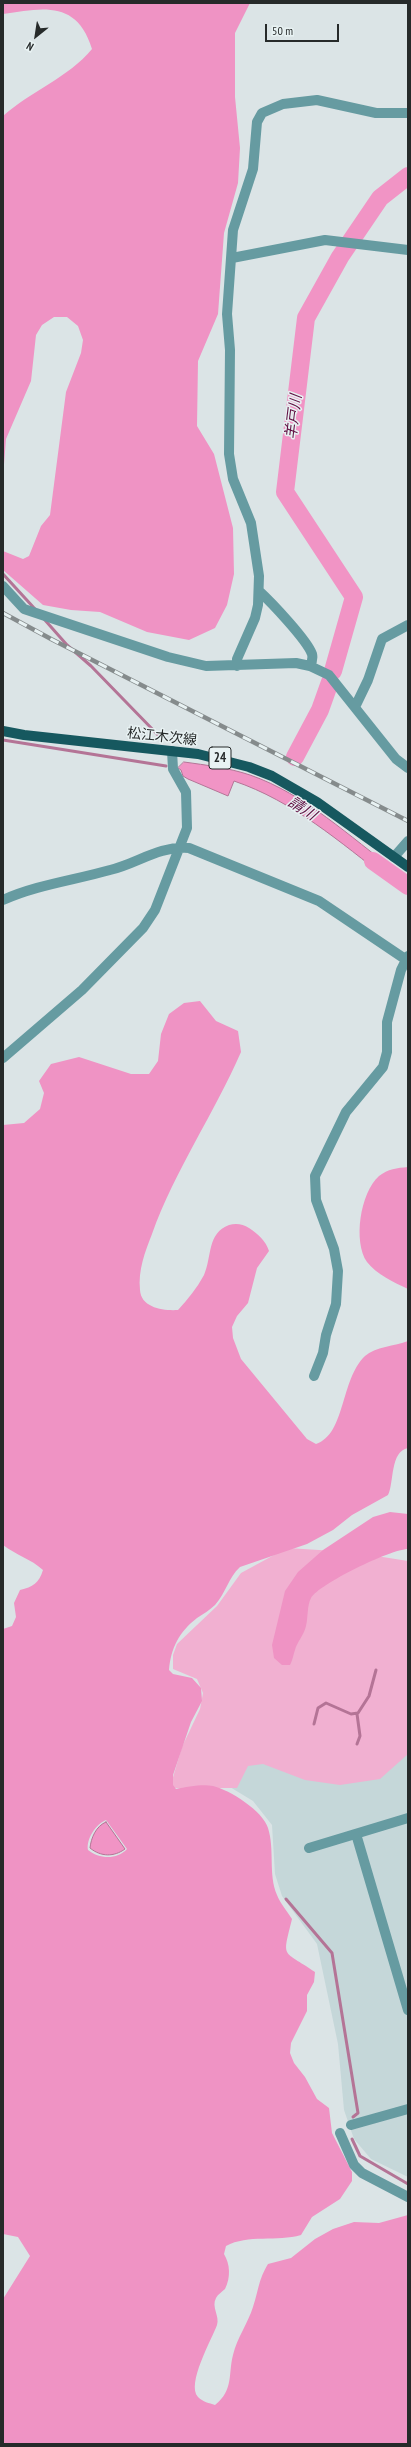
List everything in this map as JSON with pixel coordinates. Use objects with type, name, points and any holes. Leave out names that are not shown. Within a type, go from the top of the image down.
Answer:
[{"type":"main road","name":"松江木次線","points":[[3,731],[24,735],[172,751],[224,759],[272,776],[317,802],[408,867]]},
{"type":"street","points":[[237,666],[237,659],[255,618],[259,591],[255,545],[251,523],[233,479],[229,454],[230,350],[227,314],[233,230],[250,181],[256,147],[257,122],[262,113],[283,104],[317,100],[376,113],[408,113]]},
{"type":"street","points":[[232,258],[325,240],[408,250]]},
{"type":"street","points":[[3,586],[24,609],[174,659],[206,666],[284,663],[310,666],[329,675],[396,759],[408,768]]},
{"type":"street","points":[[259,591],[278,609],[310,650],[312,658],[310,666]]},
{"type":"street","points":[[355,707],[368,680],[382,639],[408,625]]},
{"type":"street","points":[[3,1058],[82,990],[143,928],[155,910],[179,847],[188,828],[186,792],[173,769],[172,751]]},
{"type":"street","points":[[394,857],[408,841]]},
{"type":"street","points":[[3,900],[54,884],[112,870],[166,848],[189,848],[319,901],[407,959],[387,1022],[387,1052],[383,1068],[346,1112],[315,1176],[316,1200],[336,1253],[338,1271],[336,1304],[327,1331],[323,1353],[314,1376]]},
{"type":"street","points":[[309,1848],[408,1818]]},
{"type":"street","points":[[356,1834],[408,2010]]},
{"type":"street","points":[[351,2126],[408,2109]]},
{"type":"street","points":[[340,2133],[354,2165],[362,2173],[408,2197]]},
{"type":"shaded area","points":[[3,3],[250,3],[235,33],[235,97],[240,148],[238,183],[224,233],[218,314],[198,361],[197,426],[214,454],[233,528],[234,574],[227,605],[215,628],[189,640],[147,632],[100,612],[71,610],[43,605],[3,570],[3,551],[23,559],[29,556],[41,526],[50,515],[66,392],[81,353],[83,340],[78,326],[67,317],[54,317],[42,325],[36,335],[31,381],[6,439],[3,477],[3,116],[25,99],[72,68],[92,49],[86,33],[77,22],[68,15],[57,11],[45,10],[32,10],[3,14]]},
{"type":"shaded area","points":[[200,1001],[216,1021],[238,1031],[241,1052],[161,1210],[141,1268],[140,1290],[144,1301],[149,1305],[160,1309],[178,1310],[204,1275],[211,1246],[217,1234],[222,1229],[229,1225],[239,1224],[256,1233],[264,1241],[269,1251],[257,1268],[248,1303],[237,1316],[232,1327],[233,1338],[241,1359],[307,1439],[316,1444],[326,1438],[333,1429],[351,1378],[357,1366],[365,1356],[374,1351],[408,1341],[408,1448],[402,1450],[395,1461],[388,1495],[352,1515],[333,1530],[307,1544],[240,1567],[215,1605],[185,1629],[177,1641],[170,1662],[169,1670],[173,1674],[192,1678],[201,1688],[202,1701],[191,1722],[173,1775],[173,1785],[176,1789],[209,1785],[220,1788],[245,1802],[265,1821],[270,1836],[274,1887],[280,1901],[292,1919],[287,1941],[287,1952],[315,1972],[314,1982],[307,1995],[307,2011],[291,2043],[290,2053],[294,2063],[305,2077],[317,2099],[329,2108],[332,2133],[352,2172],[352,2181],[340,2199],[312,2217],[301,2235],[282,2238],[244,2240],[226,2246],[224,2254],[229,2266],[228,2280],[225,2289],[218,2295],[215,2301],[214,2305],[218,2322],[197,2372],[195,2391],[200,2399],[215,2405],[225,2394],[228,2388],[235,2349],[251,2313],[260,2280],[268,2264],[291,2258],[315,2239],[333,2229],[354,2222],[379,2223],[408,2215],[408,2444],[3,2444],[3,2299],[30,2256],[18,2237],[3,2234],[3,1629],[12,1626],[16,1617],[14,1603],[20,1590],[35,1584],[40,1578],[43,1570],[3,1545],[3,1125],[24,1123],[40,1109],[44,1093],[39,1081],[51,1064],[79,1057],[131,1074],[149,1074],[158,1061],[161,1034],[169,1014],[184,1003]],"holes":[[[106,1820],[127,1849],[123,1853],[113,1857],[103,1857],[92,1853],[88,1850],[88,1846],[92,1832]]]},
{"type":"shaded area","points":[[408,1167],[408,1289],[380,1274],[367,1262],[360,1243],[360,1230],[363,1205],[372,1184],[379,1176],[389,1170]]},
{"type":"shaded area","points":[[390,1512],[408,1514],[408,1549],[387,1555],[356,1568],[327,1584],[317,1592],[311,1598],[308,1608],[307,1623],[290,1665],[282,1665],[274,1658],[272,1645],[285,1591],[298,1572],[323,1550],[373,1517]]},
{"type":"shaded area","points":[[287,1548],[351,1552],[408,1561],[408,1754],[380,1779],[340,1785],[305,1780],[263,1764],[248,1766],[237,1788],[174,1788],[171,1784],[182,1747],[200,1709],[203,1693],[197,1679],[173,1669],[173,1655],[177,1644],[217,1606],[241,1573]]},
{"type":"shaded area","points":[[408,1723],[408,2177],[371,2159],[354,2139],[344,2110],[338,2044],[317,1944],[282,1896],[275,1874],[272,1825],[253,1801],[225,1784],[222,1750]]},
{"type":"water","points":[[184,762],[234,770],[270,783],[290,793],[326,817],[396,871],[389,880],[334,837],[296,811],[256,789],[234,781],[228,796],[188,779],[183,776],[181,770],[178,768]]},
{"type":"water","points":[[106,1822],[125,1849],[112,1855],[99,1853],[90,1848],[99,1826]]},
{"type":"waterway","name":"羊戸川","points":[[333,671],[354,597],[285,492],[306,318],[340,257],[380,198],[408,176]]},
{"type":"waterway","points":[[3,574],[35,609]]},
{"type":"waterway","name":"請川","points":[[44,619],[67,645],[91,666],[158,735]]},
{"type":"waterway","name":"羊戸川","points":[[295,757],[320,710],[330,682]]},
{"type":"waterway","points":[[3,740],[166,766]]},
{"type":"waterway","name":"請川","points":[[373,861],[408,886]]},
{"type":"waterway","points":[[314,1724],[318,1708],[326,1703],[351,1714],[358,1713],[369,1696],[376,1670]]},
{"type":"waterway","points":[[357,1714],[360,1736],[357,1744]]},
{"type":"waterway","points":[[286,1899],[332,1953],[358,2113],[353,2117]]},
{"type":"waterway","points":[[352,2139],[360,2156],[408,2184]]},
{"type":"railway","points":[[3,613],[408,821]]}]
